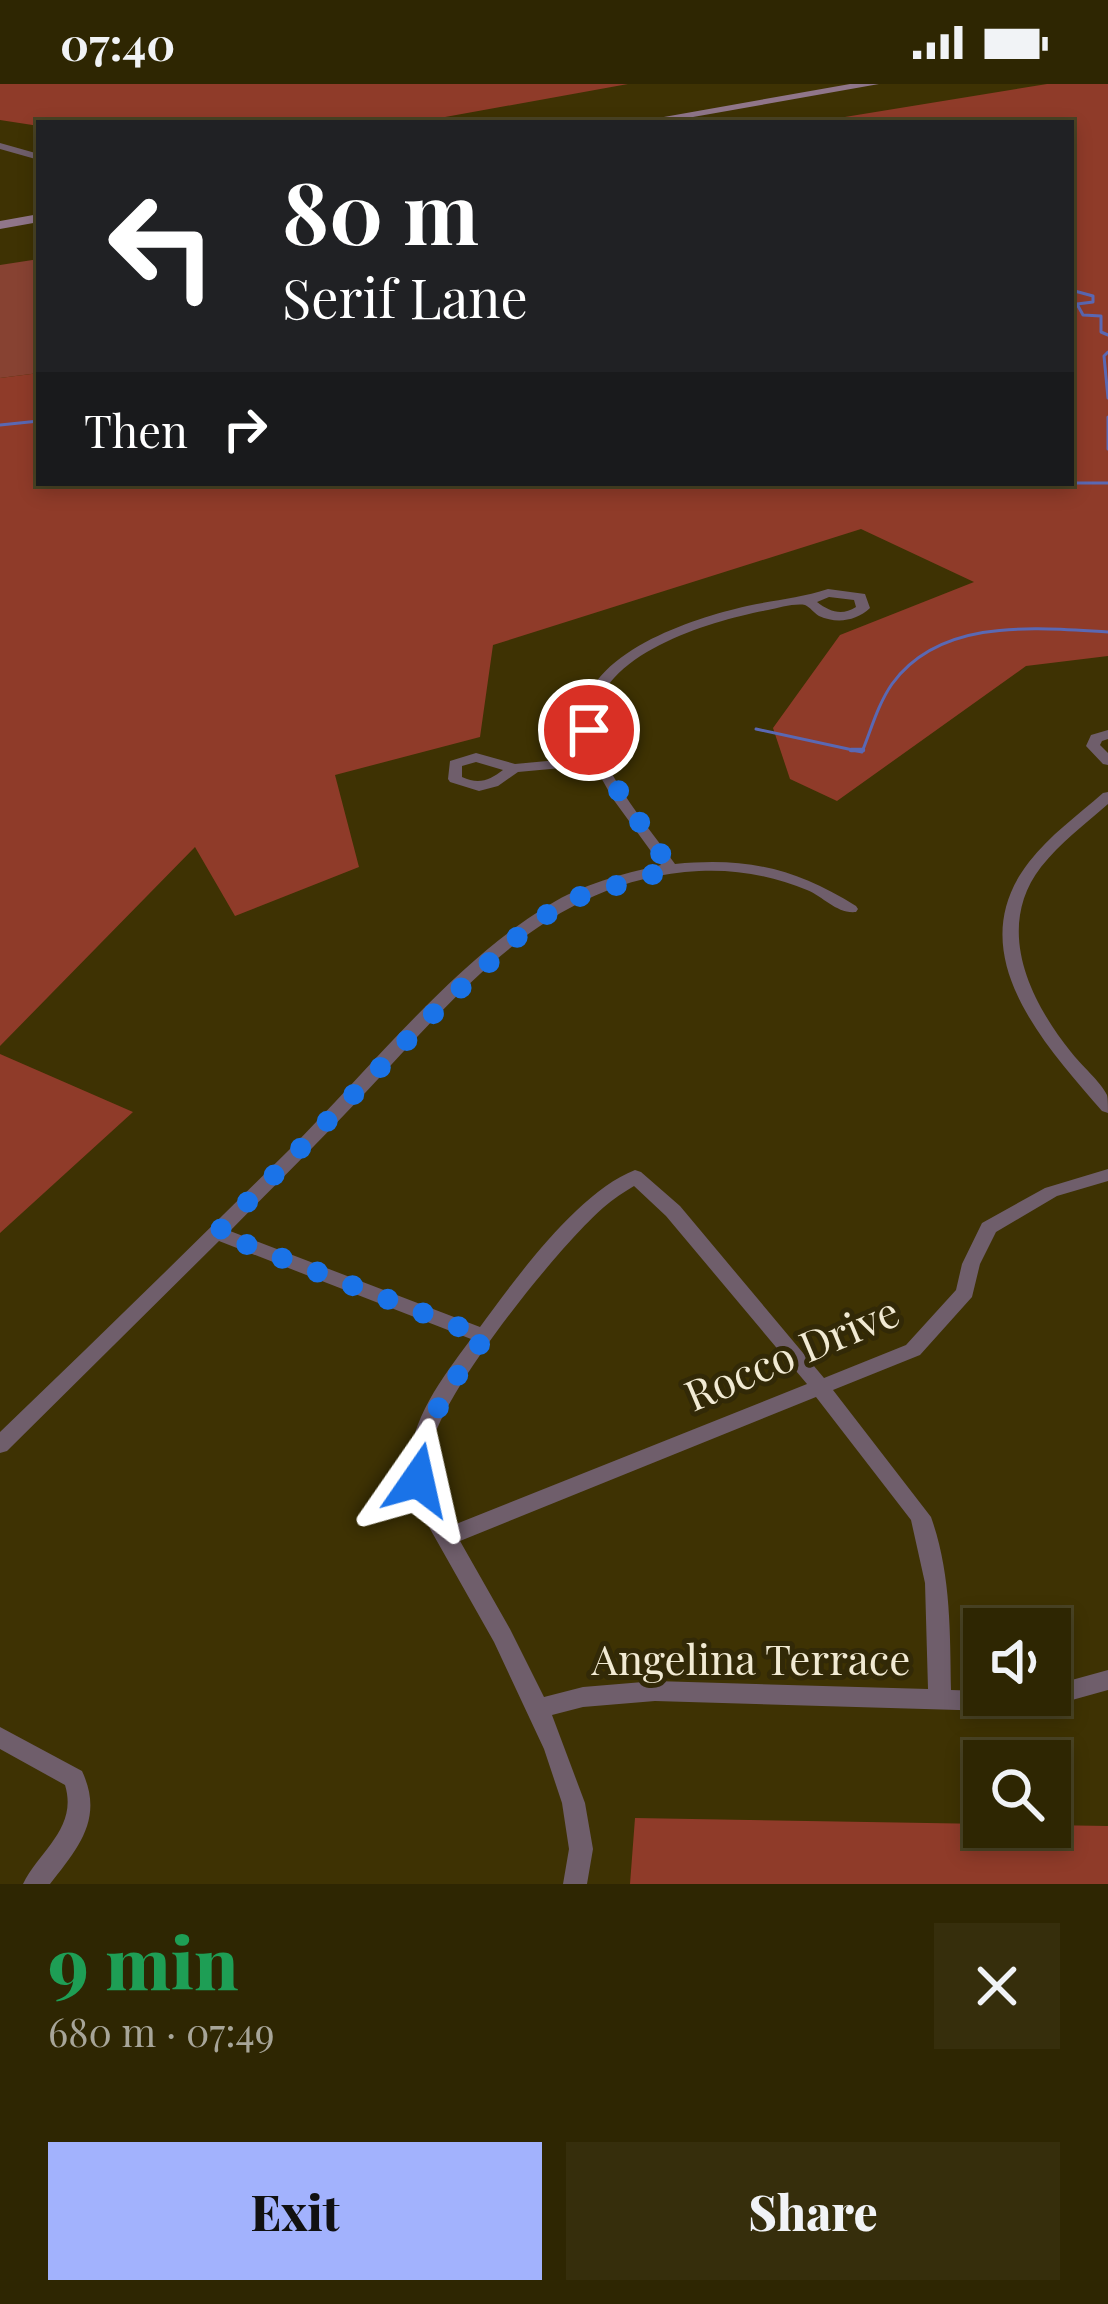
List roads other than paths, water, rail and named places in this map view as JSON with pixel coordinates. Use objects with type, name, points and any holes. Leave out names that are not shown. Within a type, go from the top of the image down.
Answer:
[{"type":"street","points":[[654,120],[873,84]]},
{"type":"street","points":[[0,146],[36,157]]},
{"type":"street","points":[[0,225],[36,219]]},
{"type":"street","points":[[671,869],[600,760],[588,716],[596,691],[623,661],[668,636],[781,604],[809,601]]},
{"type":"street","points":[[1108,734],[1096,738],[1093,746],[1108,760]]},
{"type":"street","points":[[514,768],[600,760]]},
{"type":"street","points":[[1108,796],[1040,860],[1019,890],[1012,949],[1016,977],[1050,1040],[1108,1107]]},
{"type":"street","points":[[0,1445],[441,1006],[534,922],[575,898],[671,869],[726,867],[778,874],[809,884],[850,909]]},
{"type":"street","name":"Rocco Drive","points":[[446,1538],[913,1351],[965,1292],[970,1264],[989,1228],[1051,1192],[1108,1175]]},
{"type":"street","points":[[575,1884],[581,1872],[581,1843],[557,1745],[418,1480],[421,1445],[442,1396],[592,1206],[635,1177],[673,1211],[905,1494],[928,1538],[940,1698]]},
{"type":"street","points":[[217,1233],[485,1337]]},
{"type":"street","name":"Angelina Terrace","points":[[537,1709],[624,1691],[1029,1702],[1108,1680]]},
{"type":"street","points":[[0,1737],[74,1778],[80,1789],[79,1820],[35,1884]]},
{"type":"waterway","points":[[1074,291],[1093,296],[1093,302],[1077,304],[1083,315],[1101,316],[1101,332],[1108,335]]},
{"type":"waterway","points":[[1108,352],[1104,356],[1108,398]]},
{"type":"waterway","points":[[1108,417],[1108,449]]},
{"type":"waterway","points":[[0,425],[36,421]]},
{"type":"waterway","points":[[1074,483],[1108,483]]},
{"type":"waterway","points":[[863,750],[892,684],[912,662],[936,647],[991,631],[1108,632]]},
{"type":"waterway","points":[[756,729],[853,750]]},
{"type":"waterway","points":[[853,750],[863,750]]},
{"type":"waterway","points":[[853,750],[863,750]]}]
